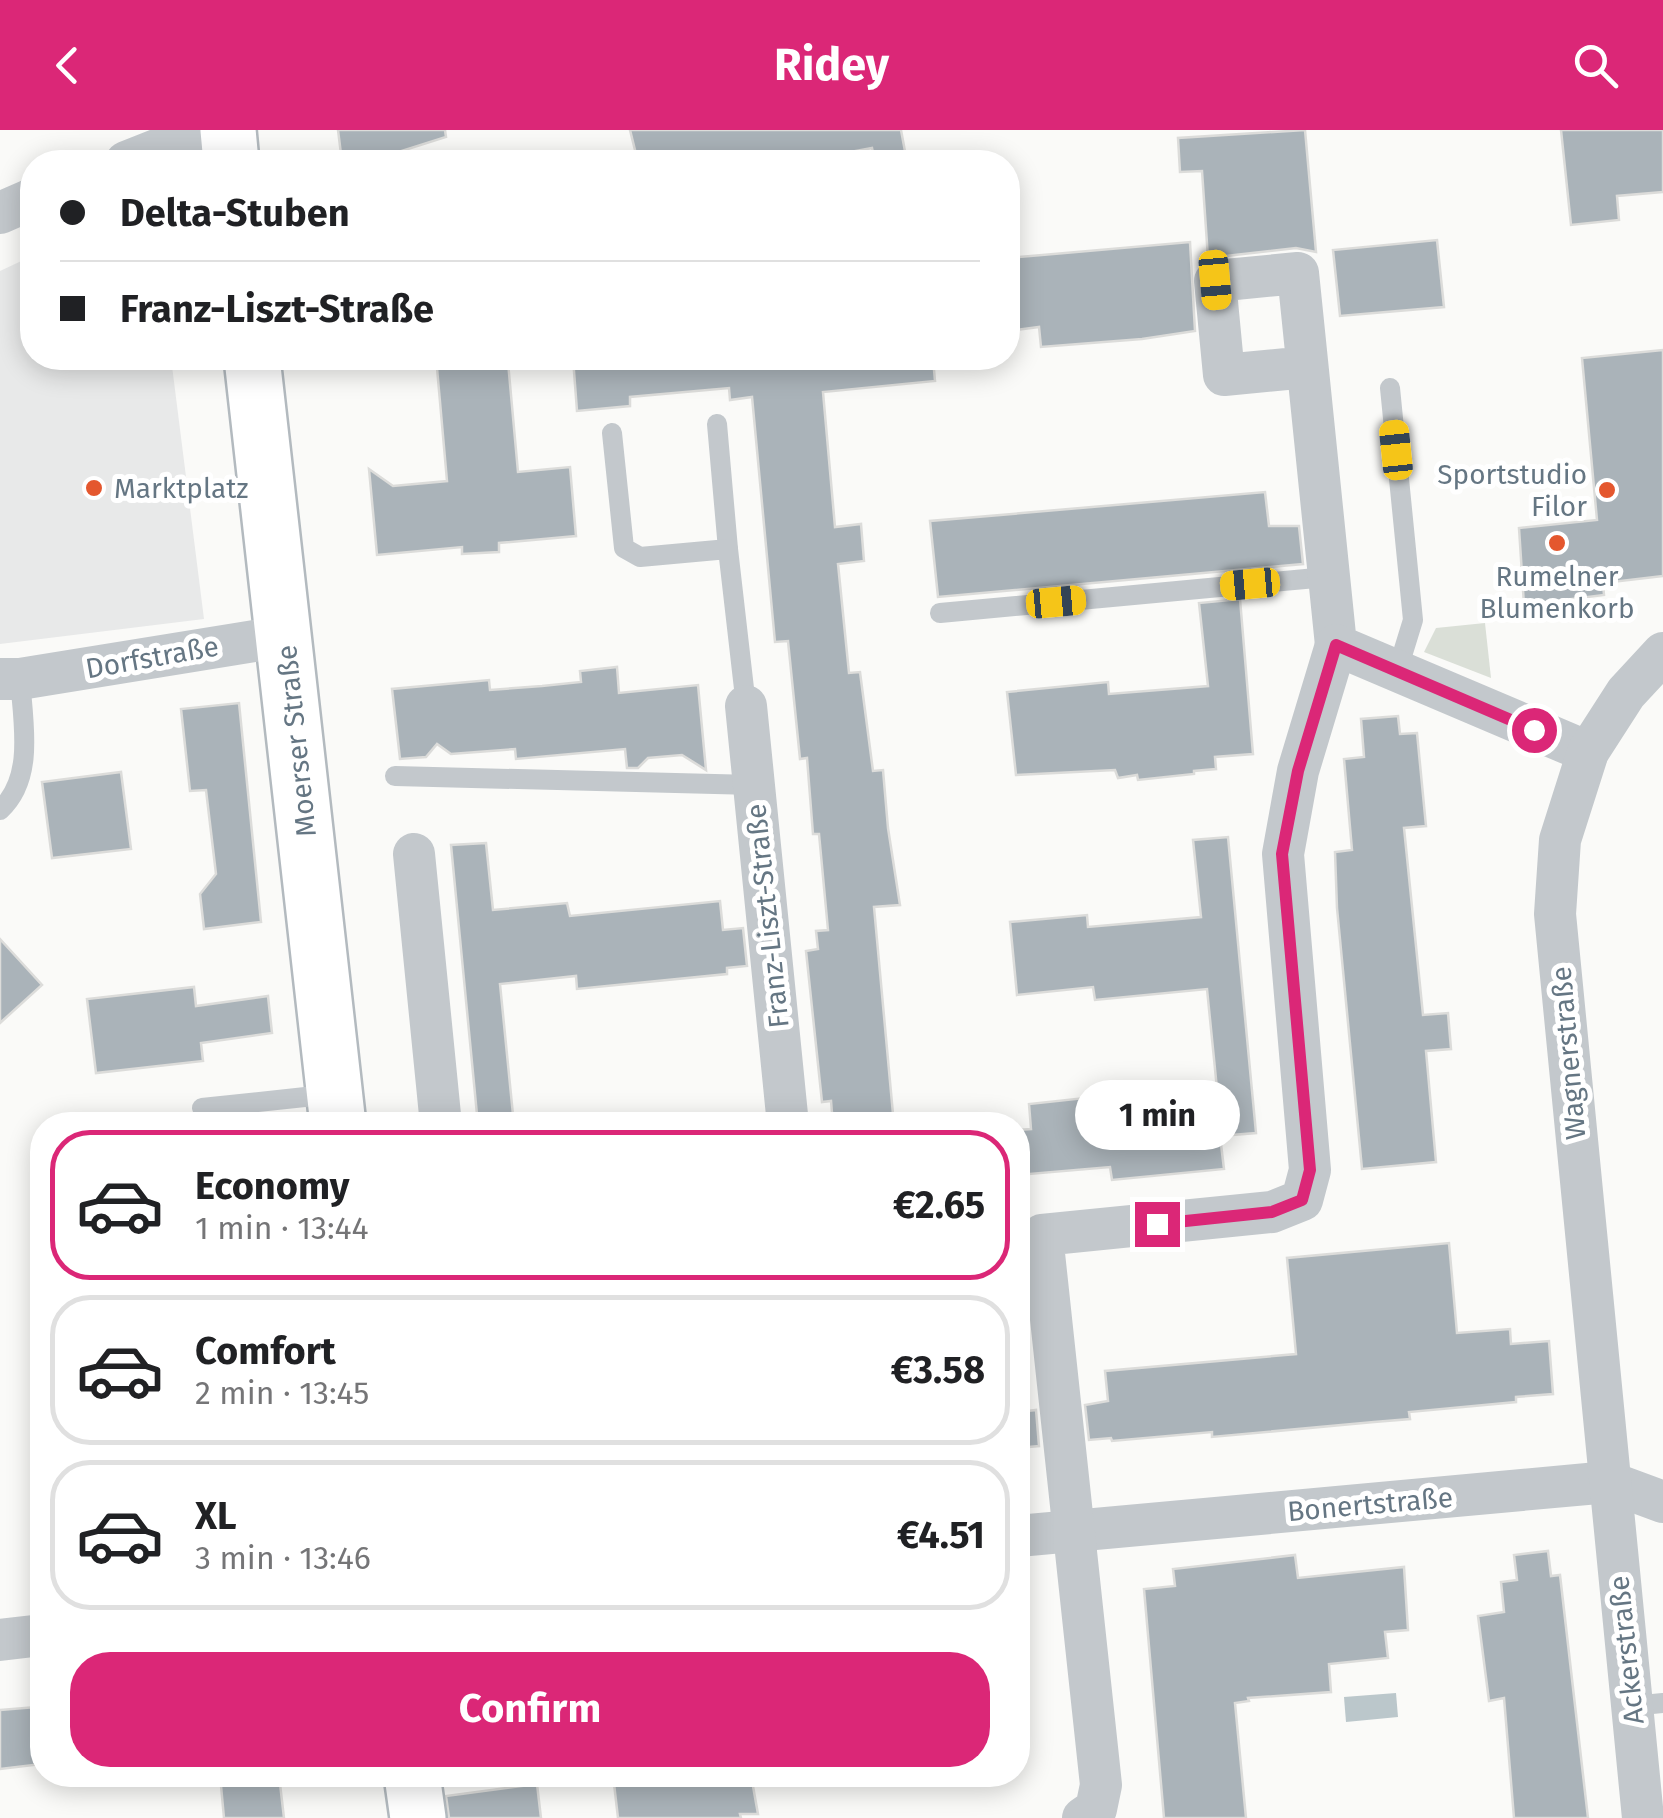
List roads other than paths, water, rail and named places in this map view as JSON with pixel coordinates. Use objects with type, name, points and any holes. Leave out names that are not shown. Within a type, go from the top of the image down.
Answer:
[{"type":"main road","name":"Moerser Straße","points":[[253,370],[337,1109]]},
{"type":"main road","points":[[414,1787],[418,1818]]},
{"type":"street","points":[[159,150],[230,144]]},
{"type":"street","points":[[1083,1818],[1096,1809],[1100,1786],[1074,1531],[1030,1236],[1272,1212],[1302,1200],[1310,1170],[1282,854],[1298,771],[1336,645],[1307,368]]},
{"type":"street","name":"Dorfstraße","points":[[10,679],[285,636]]},
{"type":"street","points":[[1336,645],[1588,752]]},
{"type":"street","name":"Wagnerstraße","points":[[1609,1482],[1555,914],[1560,840],[1588,752],[1626,694],[1663,652]]},
{"type":"street","name":"Franz-Liszt-Straße","points":[[746,706],[787,1112]]},
{"type":"street","points":[[414,854],[440,1112]]},
{"type":"street","name":"Bonertstraße","points":[[1030,1535],[1609,1482],[1663,1502]]},
{"type":"street","name":"Ackerstraße","points":[[1609,1482],[1647,1705],[1643,1818]]},
{"type":"street","points":[[0,1640],[30,1636]]},
{"type":"lane","points":[[1390,388],[1413,620],[1397,672]]},
{"type":"lane","points":[[717,424],[746,706]]},
{"type":"lane","points":[[612,434],[624,548],[640,558],[728,549]]},
{"type":"lane","points":[[940,613],[1327,577]]},
{"type":"lane","name":"Dorfstraße","points":[[0,810],[12,799],[26,753],[10,679]]},
{"type":"lane","points":[[0,768],[26,753]]},
{"type":"lane","points":[[396,776],[754,786]]},
{"type":"lane","points":[[202,1108],[337,1109]]},
{"type":"place","name":"Marktplatz","points":[[94,488]]},
{"type":"place","name":"Sportstudio Filor","points":[[1607,490]]},
{"type":"place","name":"Rumelner Blumenkorb","points":[[1557,543]]}]
